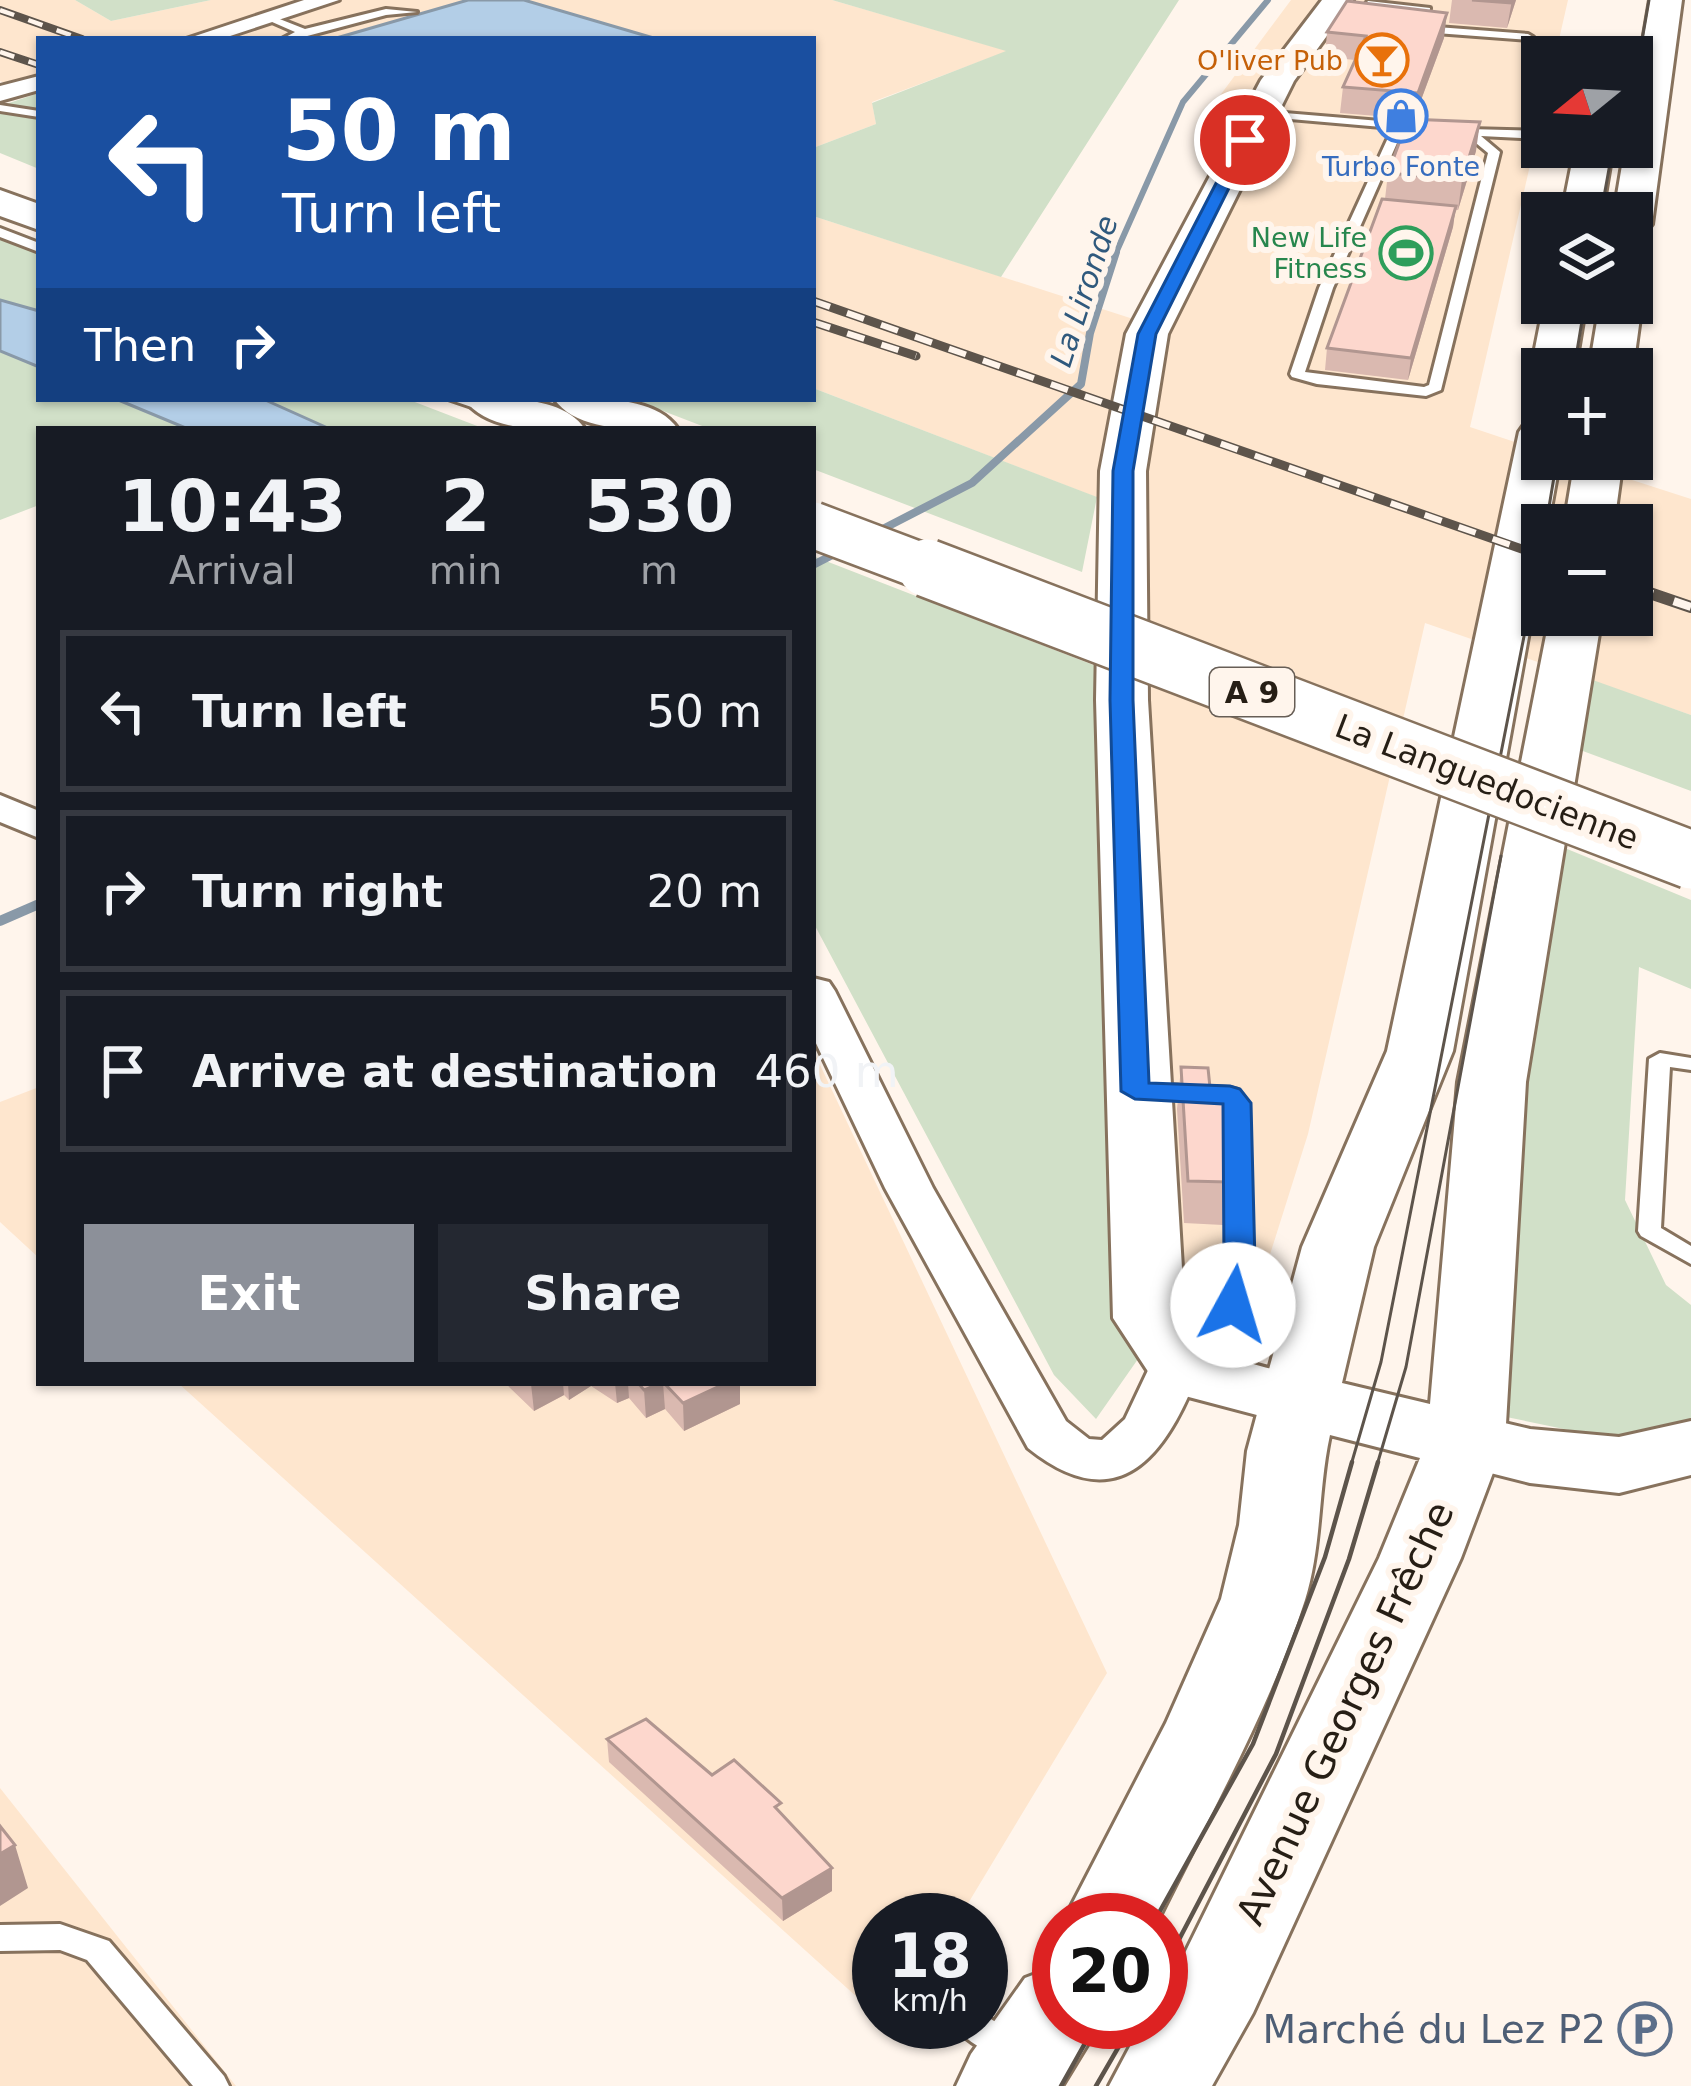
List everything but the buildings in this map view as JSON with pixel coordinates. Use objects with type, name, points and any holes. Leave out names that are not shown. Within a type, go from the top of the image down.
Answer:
[{"type":"main road","points":[[1637,192],[1666,0]]},
{"type":"main road","points":[[0,172],[36,187]]},
{"type":"main road","points":[[0,202],[36,217]]},
{"type":"main road","points":[[494,402],[554,426]]},
{"type":"main road","points":[[585,402],[647,426]]},
{"type":"main road","points":[[1125,1893],[1174,1798],[1263,1599],[1299,1400],[1339,1247],[1420,1051],[1533,480]]},
{"type":"main road","name":"La Languedocienne","points":[[816,489],[1691,814]]},
{"type":"main road","name":"La Languedocienne","points":[[816,526],[1691,860]]},
{"type":"main road","name":"Avenue Georges Frêche","points":[[1159,2086],[1219,1983],[1420,1558],[1466,1441],[1492,1082],[1572,636]]},
{"type":"main road","points":[[1299,1400],[1466,1441]]},
{"type":"street","points":[[207,36],[328,0]]},
{"type":"street","points":[[1299,1400],[1196,1374],[1158,1341],[1149,1318],[1135,1091],[1121,700],[1123,471],[1147,334],[1230,165],[1295,51],[1338,1]]},
{"type":"street","points":[[0,94],[36,84]]},
{"type":"street","points":[[0,807],[36,825]]},
{"type":"street","points":[[816,997],[909,1188],[1047,1434],[1077,1457],[1116,1458],[1147,1435],[1178,1360]]},
{"type":"street","points":[[1466,1441],[1530,1456],[1619,1465],[1691,1448]]},
{"type":"lane","points":[[1338,1],[1426,10],[1422,25],[1436,30],[1521,36]]},
{"type":"lane","points":[[294,36],[386,12],[412,12]]},
{"type":"lane","points":[[268,18],[304,32]]},
{"type":"lane","points":[[0,108],[36,114]]},
{"type":"lane","points":[[1261,114],[1434,134],[1393,140],[1326,288],[1297,374],[1426,392],[1436,387],[1494,152],[1464,132],[1521,134]]},
{"type":"lane","points":[[1363,209],[1386,211]]},
{"type":"lane","points":[[1456,218],[1479,220]]},
{"type":"lane","points":[[0,232],[36,247]]},
{"type":"lane","points":[[465,402],[543,426]]},
{"type":"lane","points":[[1691,1064],[1660,1059],[1649,1231],[1691,1256]]},
{"type":"lane","points":[[1135,1091],[1230,1095],[1237,1103],[1240,1263],[1233,1305],[1178,1360]]},
{"type":"lane","points":[[0,1938],[59,1936],[98,1950],[213,2086]]},
{"type":"shaded area","points":[[0,0],[75,0],[111,21],[211,0],[832,0],[1008,51],[872,102],[876,124],[816,147],[816,36],[36,36],[36,94],[0,81]]},
{"type":"shaded area","points":[[1291,0],[1568,0],[1560,36],[1521,36],[1521,168],[1529,168],[1470,427],[1521,444],[1521,480],[1632,480],[1691,499],[1691,715],[1425,623],[1308,1134],[1249,1321],[1217,1358],[1181,1326],[1140,514],[816,389],[816,217],[1155,326],[1214,158],[1210,109]]},
{"type":"shaded area","points":[[816,1056],[1107,1673],[974,1893],[852,1893],[852,1993],[181,1386],[816,1386]]},
{"type":"shaded area","points":[[36,1088],[36,1255],[0,1222],[0,1102]]},
{"type":"shaded area","points":[[0,1788],[236,2086],[0,2086]]},
{"type":"green space","points":[[75,0],[211,0],[111,21]]},
{"type":"green space","points":[[832,0],[1179,0],[1001,277],[816,217],[816,147],[876,124],[872,103],[1006,51]]},
{"type":"green space","points":[[36,94],[36,168],[0,153],[0,106]]},
{"type":"green space","points":[[0,239],[36,253],[36,310],[0,300]]},
{"type":"green space","points":[[0,351],[36,366],[36,402],[123,402],[181,426],[36,426],[36,506],[0,520]]},
{"type":"green space","points":[[816,389],[1097,497],[1082,572],[816,470],[816,426],[702,426],[640,402],[816,402]]},
{"type":"green space","points":[[270,402],[415,402],[477,426],[323,426]]},
{"type":"green space","points":[[816,557],[1096,666],[1138,1359],[1096,1419],[1054,1375],[816,928]]},
{"type":"green space","points":[[1590,679],[1691,715],[1691,791],[1572,747]]},
{"type":"green space","points":[[1555,844],[1691,900],[1691,989],[1639,967],[1625,1200],[1666,1285],[1691,1305],[1691,1423],[1612,1439],[1487,1413],[1512,1059]]},
{"type":"water","points":[[468,0],[524,0],[647,36],[343,36]]},
{"type":"water","points":[[0,300],[36,310],[36,366],[0,351]]},
{"type":"water","points":[[123,402],[270,402],[323,426],[181,426]]},
{"type":"waterway","name":"La Lironde","points":[[1115,255],[1183,102],[1268,0]]},
{"type":"waterway","name":"La Lironde","points":[[873,534],[972,483],[1081,384],[1090,333],[1115,255]]},
{"type":"waterway","name":"La Lironde","points":[[816,563],[844,549]]},
{"type":"waterway","name":"La Lironde","points":[[0,921],[36,905]]},
{"type":"tram line","points":[[1643,36],[1649,0]]},
{"type":"tram line","points":[[1605,192],[1609,168]]},
{"type":"tram line","points":[[1578,348],[1582,324]]},
{"type":"tram line","points":[[1550,504],[1554,480]]},
{"type":"tram line","points":[[1351,1465],[1381,1362],[1524,636]]},
{"type":"tram line","points":[[1377,1465],[1406,1367],[1501,856]]},
{"type":"tram line","points":[[1170,1893],[1253,1744],[1325,1557],[1352,1462]]},
{"type":"tram line","points":[[1188,1922],[1276,1754],[1349,1559],[1378,1462]]},
{"type":"tram line","points":[[1061,2086],[1082,2049]]},
{"type":"tram line","points":[[1096,2086],[1117,2049]]},
{"type":"railway","points":[[0,10],[74,36]]},
{"type":"railway","points":[[0,52],[36,64]]},
{"type":"railway","points":[[816,302],[1521,549]]},
{"type":"railway","points":[[816,323],[916,356]]},
{"type":"railway","points":[[1653,594],[1691,607]]},
{"type":"place","name":"O'liver Pub","points":[[1382,60]]},
{"type":"place","name":"Turbo Fonte","points":[[1401,116]]},
{"type":"place","name":"New Life Fitness","points":[[1406,253]]},
{"type":"place","name":"Marché du Lez P2","points":[[1645,2029]]},
{"type":"route","points":[[1233,1305],[1240,1263],[1237,1103],[1230,1095],[1135,1091],[1121,700],[1123,471],[1147,334],[1245,140]]}]
